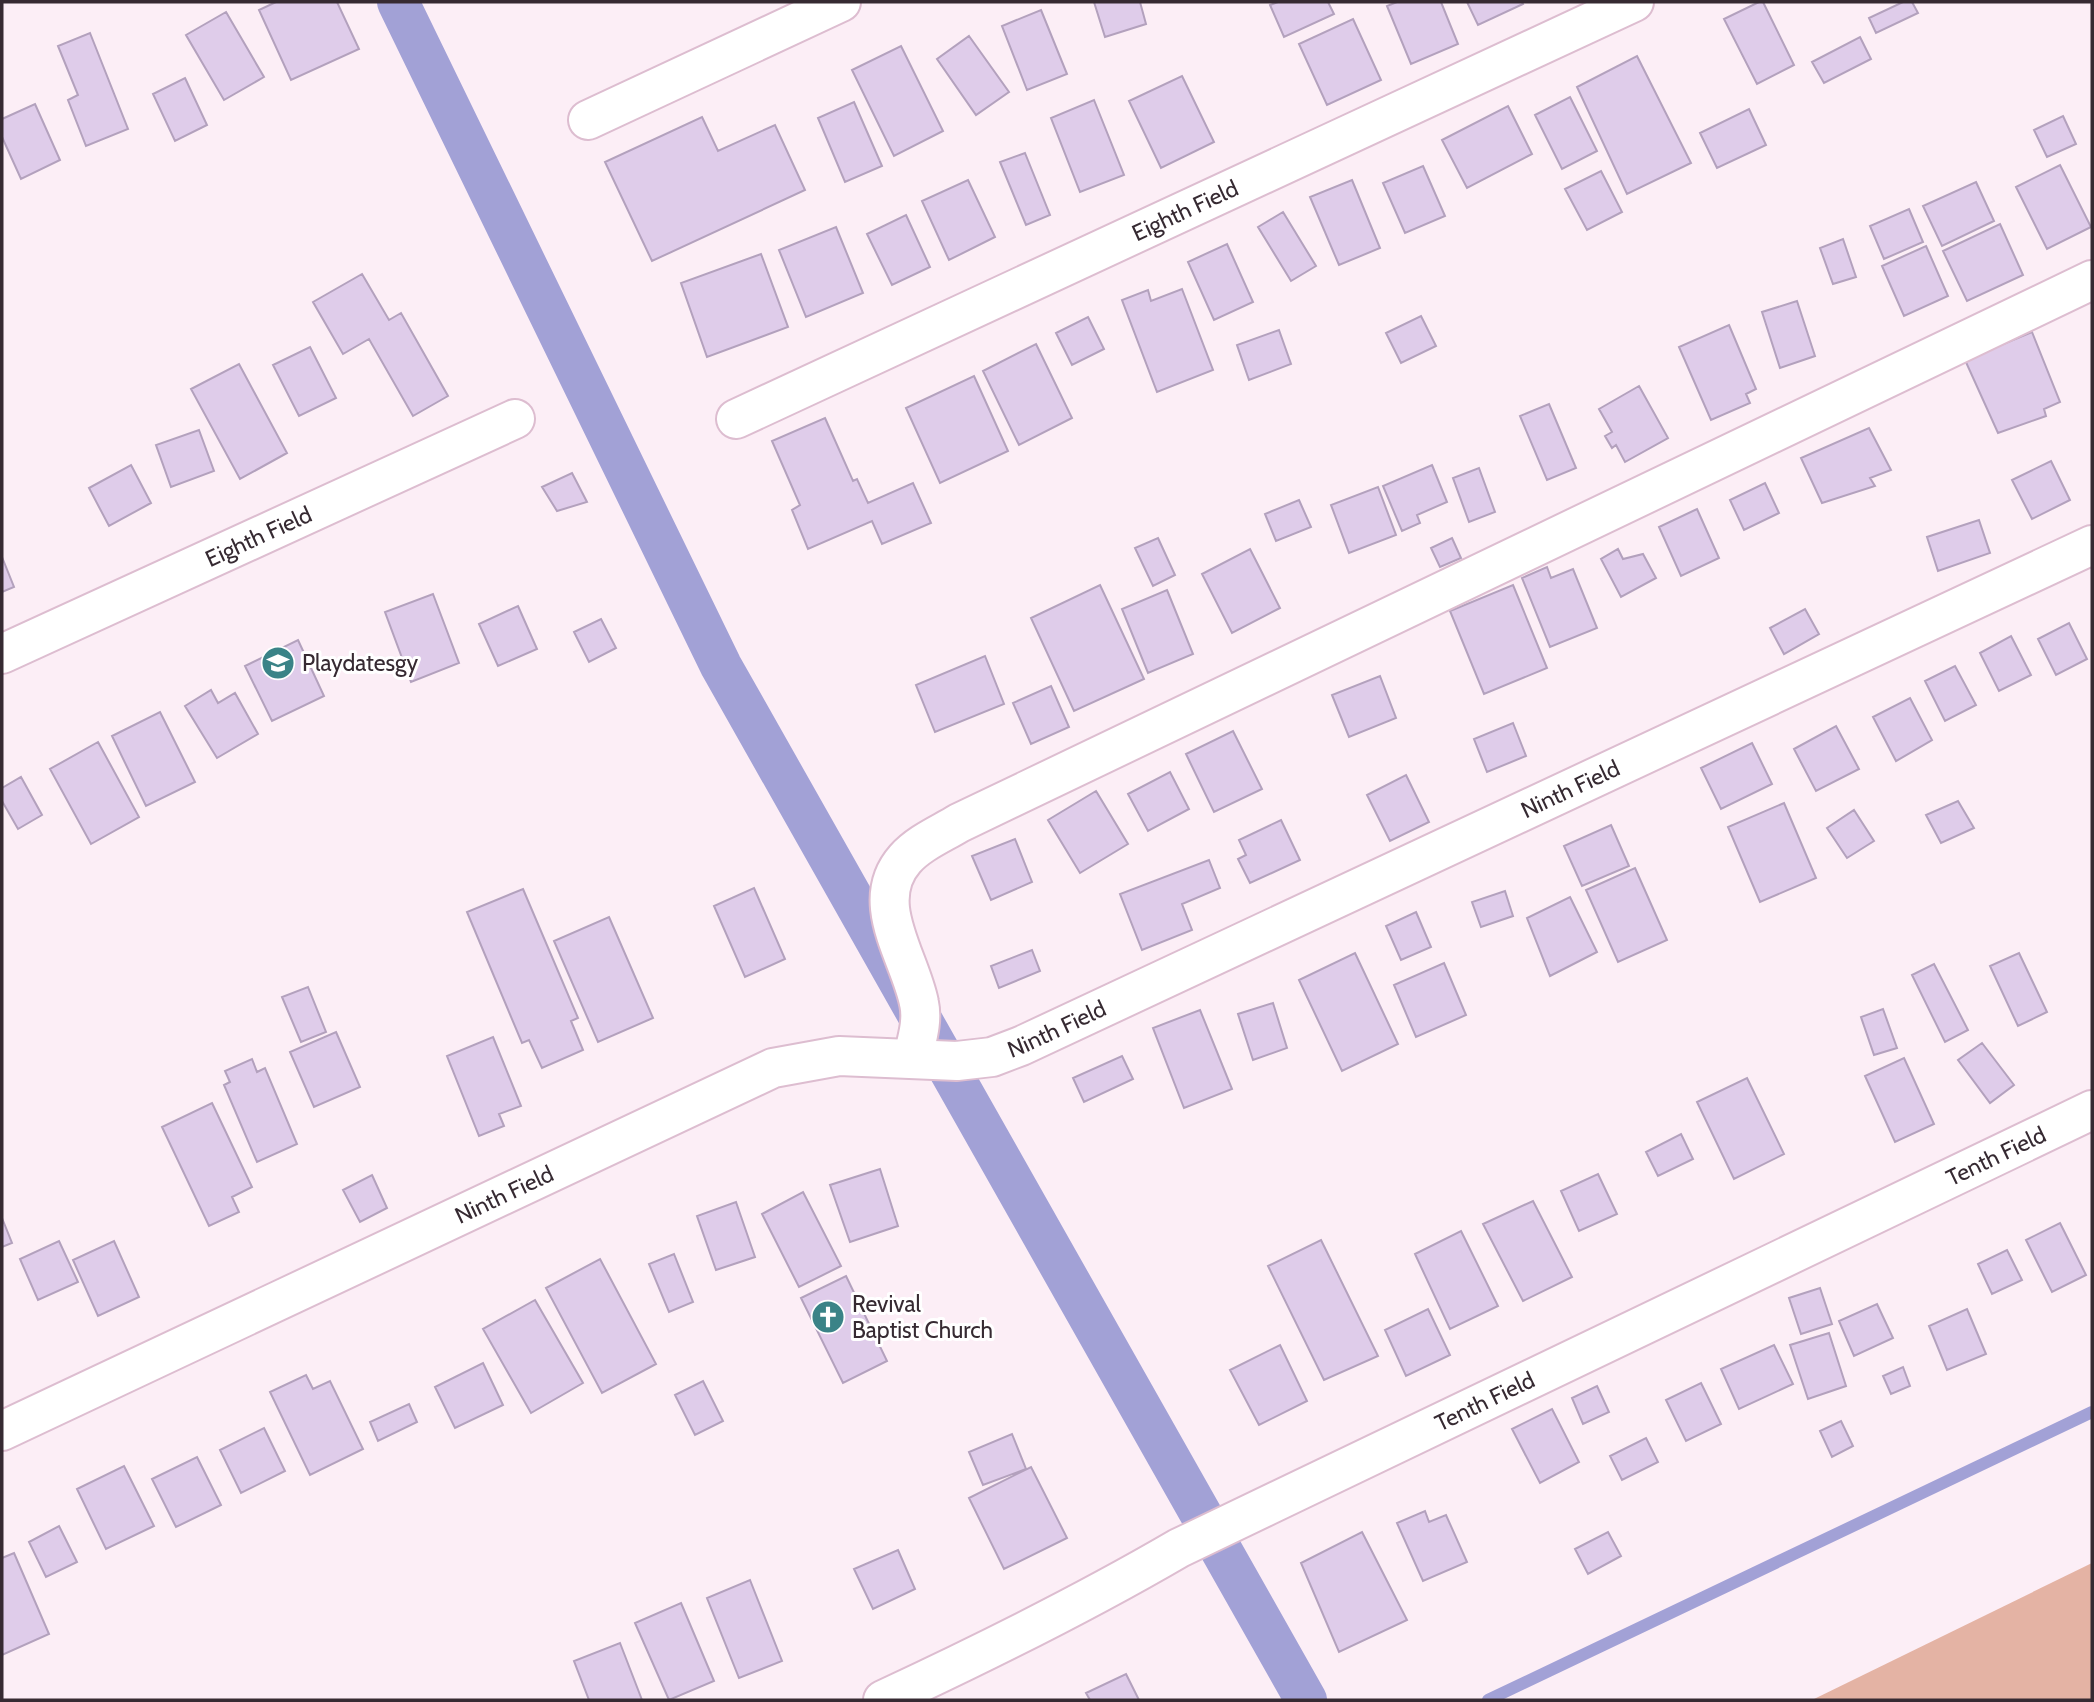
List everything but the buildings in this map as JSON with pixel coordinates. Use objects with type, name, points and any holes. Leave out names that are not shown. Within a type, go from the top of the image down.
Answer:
[{"type":"street","points":[[588,120],[841,2]]},
{"type":"street","name":"Eighth Field","points":[[736,419],[1634,2]]},
{"type":"street","points":[[913,1056],[920,1027],[920,1005],[893,925],[889,891],[895,874],[906,858],[932,839],[2092,280]]},
{"type":"street","name":"Eighth Field","points":[[2,654],[515,419]]},
{"type":"street","name":"Ninth Field","points":[[2,1431],[773,1068],[839,1056],[913,1056],[957,1061],[992,1057],[1021,1046],[2092,545]]},
{"type":"street","name":"Tenth Field","points":[[883,1700],[1006,1643],[1096,1597],[1179,1548],[2092,1110]]},
{"type":"shaded area","points":[[2092,1563],[2092,1700],[1812,1700]]},
{"type":"waterway","points":[[398,2],[721,666],[1306,1700]]},
{"type":"waterway","points":[[1488,1700],[2092,1412]]},
{"type":"place","name":"Playdatesgy","points":[[278,663]]},
{"type":"place","name":"Revival Baptist Church","points":[[828,1317]]}]
